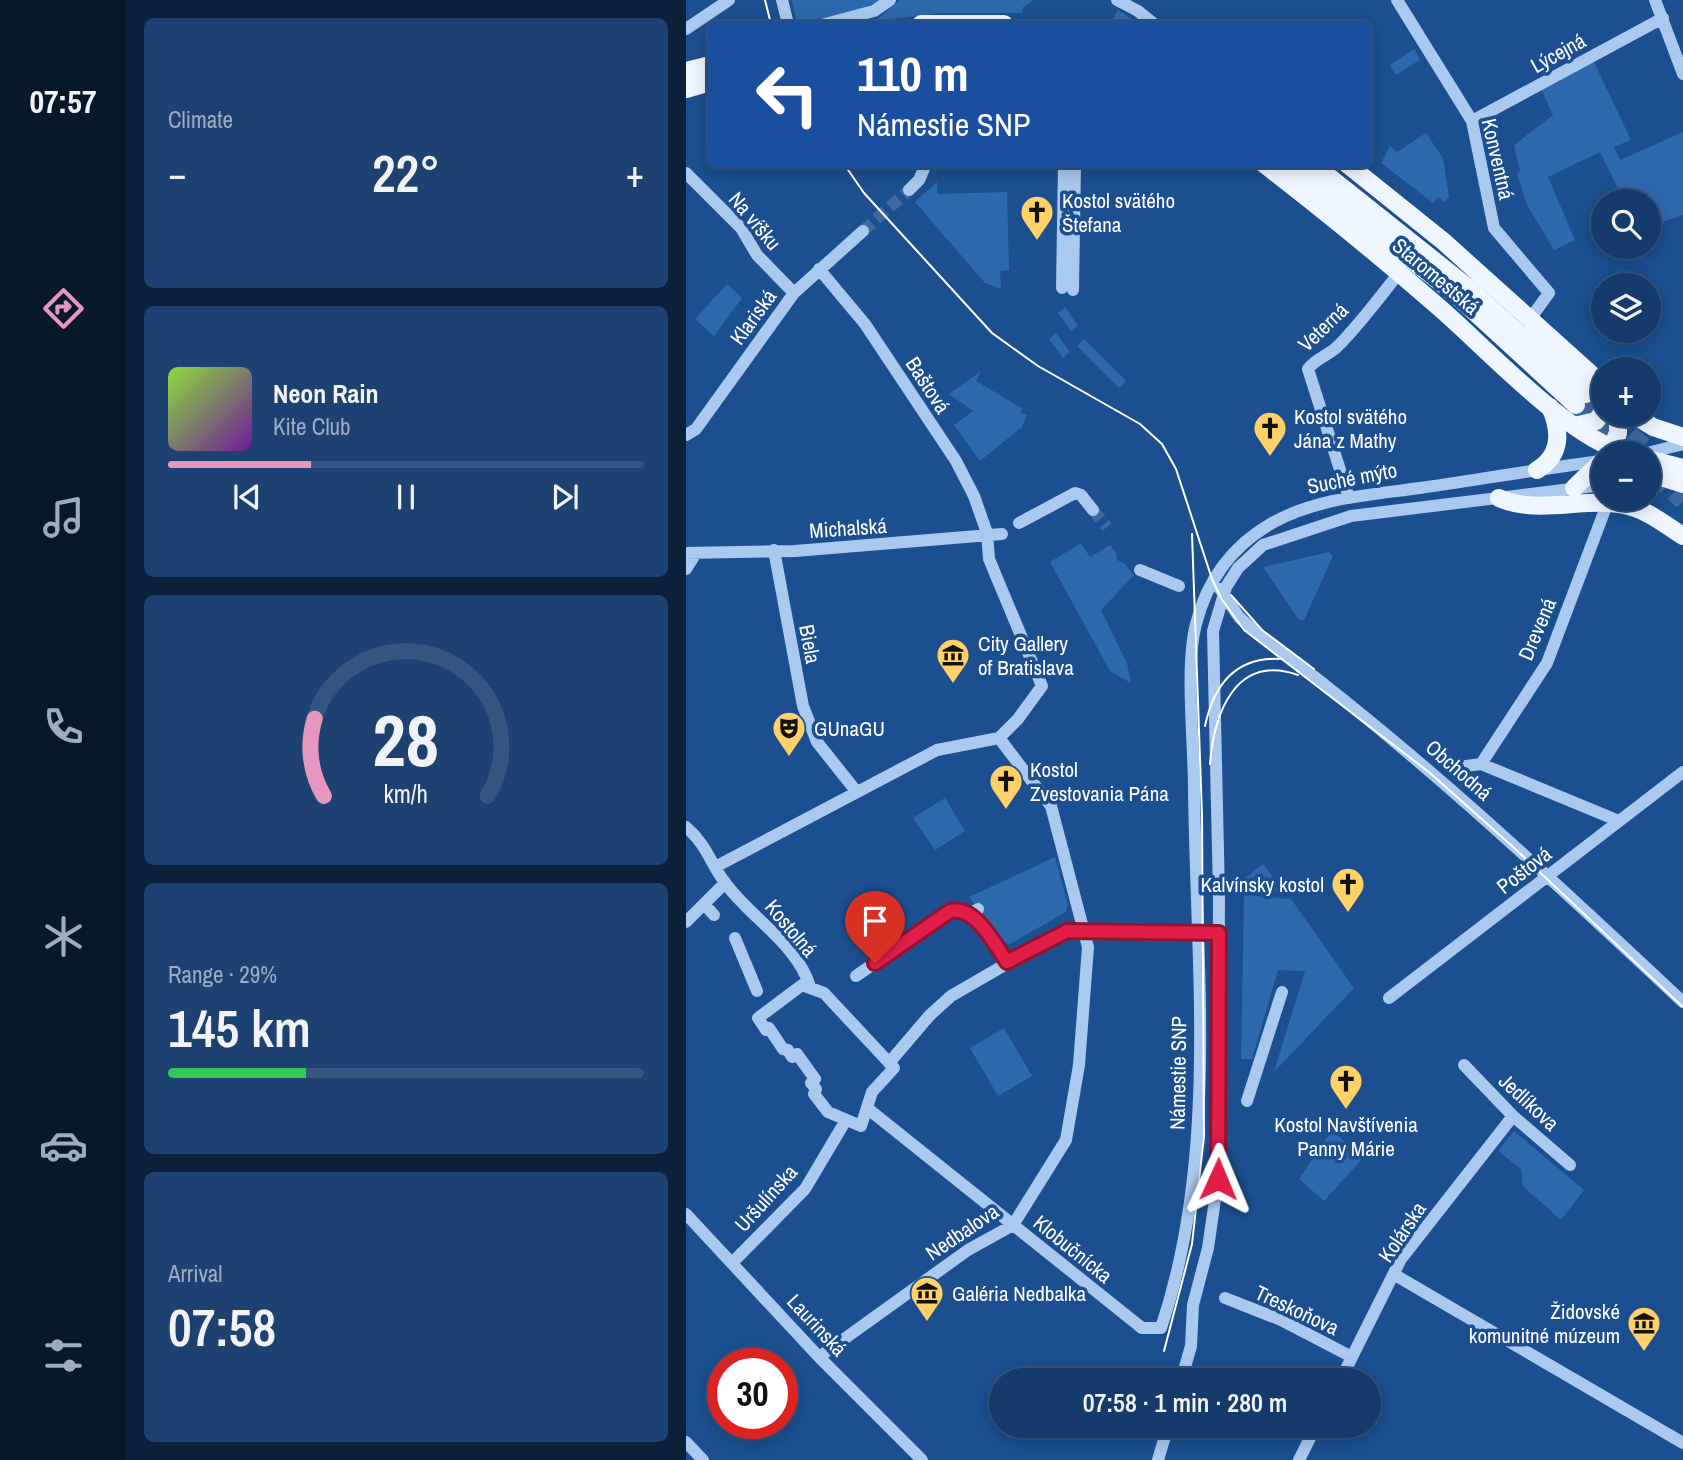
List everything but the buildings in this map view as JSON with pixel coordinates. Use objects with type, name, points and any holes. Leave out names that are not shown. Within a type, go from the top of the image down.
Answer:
[{"type":"main road","points":[[686,71],[707,66]]},
{"type":"main road","points":[[686,89],[707,83]]},
{"type":"main road","name":"Staromestská","points":[[1269,168],[1399,273],[1574,426]]},
{"type":"main road","name":"Staromestská","points":[[1293,168],[1454,293],[1581,399],[1466,286],[1318,168]]},
{"type":"main road","name":"Staromestská","points":[[1353,168],[1443,241],[1591,374]]},
{"type":"main road","points":[[1537,470],[1552,458],[1558,440],[1555,418],[1548,404]]},
{"type":"main road","points":[[1574,426],[1591,422]]},
{"type":"main road","points":[[1574,426],[1592,441]]},
{"type":"main road","points":[[1653,427],[1683,437]]},
{"type":"main road","points":[[1661,462],[1683,468]]},
{"type":"main road","points":[[1574,488],[1591,473]]},
{"type":"main road","points":[[1661,478],[1683,484]]},
{"type":"main road","points":[[1499,498],[1518,507],[1591,502]]},
{"type":"main road","points":[[1640,511],[1683,536]]},
{"type":"street","points":[[686,29],[729,0]]},
{"type":"street","points":[[836,21],[874,11],[890,0]]},
{"type":"street","points":[[1117,0],[1142,5],[1152,21]]},
{"type":"street","name":"Konventná","points":[[1397,0],[1472,121],[1494,228],[1549,293],[1530,319]]},
{"type":"street","points":[[1655,0],[1683,74]]},
{"type":"street","points":[[782,1],[787,21]]},
{"type":"street","name":"Lýcejná","points":[[1472,121],[1663,18]]},
{"type":"street","points":[[909,190],[919,180],[924,168]]},
{"type":"street","points":[[1064,168],[1068,289],[1075,168]]},
{"type":"street","name":"Na vŕšku","points":[[686,173],[741,228],[757,255],[794,293]]},
{"type":"street","name":"Klariská","points":[[686,435],[696,429],[794,293],[863,231]]},
{"type":"street","name":"Baštová","points":[[819,268],[865,324],[956,461],[974,496],[987,533],[989,559],[1042,686],[1018,719],[999,738]]},
{"type":"street","name":"Veterná","points":[[1349,498],[1308,369],[1315,360],[1328,355],[1340,344],[1399,273]]},
{"type":"street","points":[[1661,450],[1683,444]]},
{"type":"street","name":"Suché mýto","points":[[1591,460],[1349,498],[1303,509],[1300,520],[1307,528],[1351,516],[1591,486]]},
{"type":"street","points":[[1661,476],[1683,474]]},
{"type":"street","points":[[1019,523],[1075,493],[1081,495],[1093,510]]},
{"type":"street","name":"Námestie SNP","points":[[1161,1328],[1181,1254],[1197,1135],[1198,934],[1192,640],[1203,597],[1213,573],[1257,532],[1303,509]]},
{"type":"street","name":"Drevená","points":[[1481,764],[1546,663],[1604,511]]},
{"type":"street","name":"Námestie SNP","points":[[1185,1368],[1191,1346],[1193,1305],[1214,1213],[1219,1163],[1219,933],[1213,631],[1238,568],[1263,545],[1307,528]]},
{"type":"street","name":"Michalská","points":[[691,553],[774,551],[896,543],[987,533],[1002,534]]},
{"type":"street","name":"Biela","points":[[774,551],[803,705],[817,742],[856,791]]},
{"type":"street","points":[[686,569],[691,553]]},
{"type":"street","points":[[1140,570],[1178,586]]},
{"type":"street","name":"Obchodná","points":[[1213,573],[1225,598],[1253,630],[1425,764],[1683,1002]]},
{"type":"street","points":[[720,864],[958,737],[999,738]]},
{"type":"street","name":"Nedbalova","points":[[819,1357],[968,1250],[1013,1225],[1060,1153],[1068,1133],[1083,1027],[1088,947],[1051,806],[999,738]]},
{"type":"street","points":[[1451,768],[1481,764],[1619,821]]},
{"type":"street","name":"Poštová","points":[[1389,998],[1683,772]]},
{"type":"street","name":"Kostolná","points":[[686,827],[701,840],[720,864],[725,883],[796,960],[810,987]]},
{"type":"street","points":[[686,922],[725,883]]},
{"type":"street","points":[[704,904],[714,915]]},
{"type":"street","points":[[856,976],[950,911],[961,908],[974,911],[1007,962]]},
{"type":"street","points":[[889,1063],[945,1001],[1060,933],[1219,933]]},
{"type":"street","points":[[735,938],[757,991]]},
{"type":"street","points":[[802,985],[810,987],[824,993],[894,1068],[873,1092],[861,1126],[828,1112],[814,1094],[816,1089],[811,1083],[815,1079],[805,1065],[797,1055],[792,1057],[788,1050],[783,1049],[769,1028],[766,1030],[758,1018],[802,985]]},
{"type":"street","points":[[1247,1101],[1282,992]]},
{"type":"street","name":"Jedlíkova","points":[[1464,1065],[1513,1116],[1570,1165]]},
{"type":"street","name":"Klobučnícka","points":[[867,1108],[1142,1328],[1161,1328]]},
{"type":"street","name":"Kolárska","points":[[1346,1368],[1401,1259],[1513,1116]]},
{"type":"street","name":"Uršulínska","points":[[733,1262],[805,1189],[846,1121]]},
{"type":"street","name":"Laurinská","points":[[686,1214],[819,1357],[922,1460]]},
{"type":"street","points":[[1181,1254],[1187,1266],[1197,1267],[1204,1262]]},
{"type":"street","points":[[1395,1275],[1683,1443]]},
{"type":"street","name":"Treskoňova","points":[[1225,1298],[1281,1321],[1352,1357]]},
{"type":"street","points":[[1158,1460],[1164,1438]]},
{"type":"street","points":[[1299,1460],[1310,1438]]},
{"type":"street","points":[[686,1442],[703,1460]]},
{"type":"shaded area","points":[[792,0],[880,0],[861,11],[812,21],[796,21]]},
{"type":"shaded area","points":[[900,0],[1034,0],[1023,7],[1022,13],[943,13],[875,21]]},
{"type":"shaded area","points":[[1118,10],[1134,21],[1112,21]]},
{"type":"shaded area","points":[[1414,49],[1420,60],[1396,75],[1390,65]]},
{"type":"shaded area","points":[[1593,60],[1631,140],[1614,147],[1620,160],[1683,132],[1683,215],[1661,222],[1661,189],[1618,189],[1600,152],[1548,177],[1575,240],[1554,250],[1527,205],[1517,174],[1520,171],[1514,145],[1553,115],[1541,89]]},
{"type":"shaded area","points":[[1426,133],[1443,158],[1449,197],[1444,202],[1438,197],[1433,203],[1381,163],[1390,146],[1397,152]]},
{"type":"shaded area","points":[[937,182],[937,194],[1007,192],[1009,270],[1000,271],[1001,289],[985,283],[915,202]]},
{"type":"shaded area","points":[[727,284],[742,298],[714,336],[695,319]]},
{"type":"shaded area","points":[[1065,307],[1078,326],[1071,331],[1058,313]]},
{"type":"shaded area","points":[[1056,333],[1070,352],[1063,358],[1049,339]]},
{"type":"shaded area","points":[[1084,339],[1126,381],[1119,388],[1077,346]]},
{"type":"shaded area","points":[[981,371],[976,381],[1023,409],[1020,413],[1027,415],[1022,427],[980,461],[954,425],[973,411],[949,394]]},
{"type":"shaded area","points":[[1591,388],[1591,412],[1583,416],[1570,411]]},
{"type":"shaded area","points":[[1081,543],[1090,557],[1110,545],[1116,552],[1117,560],[1124,563],[1134,575],[1101,610],[1127,663],[1131,683],[1110,671],[1050,562]]},
{"type":"shaded area","points":[[1329,552],[1333,556],[1304,620],[1299,620],[1263,567]]},
{"type":"shaded area","points":[[945,798],[965,831],[935,850],[913,818]]},
{"type":"shaded area","points":[[1055,857],[1068,905],[1066,912],[1010,944],[1006,943],[969,897]]},
{"type":"shaded area","points":[[1263,864],[1282,891],[1244,889],[1244,879]]},
{"type":"shaded area","points":[[1244,895],[1291,899],[1354,988],[1274,1072],[1305,971],[1278,970],[1252,1059],[1241,1059]]},
{"type":"shaded area","points":[[1004,1028],[1032,1076],[998,1096],[970,1048]]},
{"type":"shaded area","points":[[1332,1130],[1363,1158],[1324,1201],[1299,1179]]},
{"type":"shaded area","points":[[1514,1131],[1584,1190],[1561,1220],[1523,1186],[1521,1169],[1498,1151]]},
{"type":"tunnel","points":[[863,231],[909,190]]},
{"type":"tunnel","points":[[1586,394],[1591,398]]},
{"type":"tunnel","points":[[1576,405],[1617,441]]},
{"type":"tunnel","points":[[1622,427],[1662,463]]},
{"type":"tunnel","points":[[1661,481],[1683,501]]},
{"type":"tunnel","points":[[1093,510],[1107,527]]},
{"type":"tram line","points":[[765,0],[770,21]]},
{"type":"tram line","points":[[847,168],[864,193],[992,333],[1038,366],[1140,424],[1162,444],[1176,469],[1212,579],[1221,598],[1244,630],[1430,773],[1683,1007]]},
{"type":"tram line","points":[[1164,1351],[1192,1244],[1204,1136],[1202,815],[1192,534]]},
{"type":"tram line","points":[[1231,595],[1262,630],[1314,669]]},
{"type":"tram line","points":[[1205,726],[1214,697],[1230,676],[1252,662],[1282,659]]},
{"type":"tram line","points":[[1210,764],[1217,726],[1232,692],[1244,680],[1258,673],[1276,670],[1298,675]]},
{"type":"place","name":"Kostol svätého Štefana","points":[[1037,242]]},
{"type":"place","name":"Kostol svätého Jána z Mathy","points":[[1270,458]]},
{"type":"place","name":"City Gallery of Bratislava","points":[[953,685]]},
{"type":"place","name":"GUnaGU","points":[[789,758]]},
{"type":"place","name":"Kostol Zvestovania Pána","points":[[1006,811]]},
{"type":"place","name":"Kalvínsky kostol","points":[[1348,914]]},
{"type":"place","name":"Kostol Navštívenia Panny Márie","points":[[1346,1111]]},
{"type":"place","name":"Galéria Nedbalka","points":[[927,1323]]},
{"type":"place","name":"Židovské komunitné múzeum","points":[[1644,1353]]},
{"type":"route","points":[[875,963],[950,911],[961,908],[970,913],[1007,962],[1067,931],[1219,933],[1218,1179]]}]
